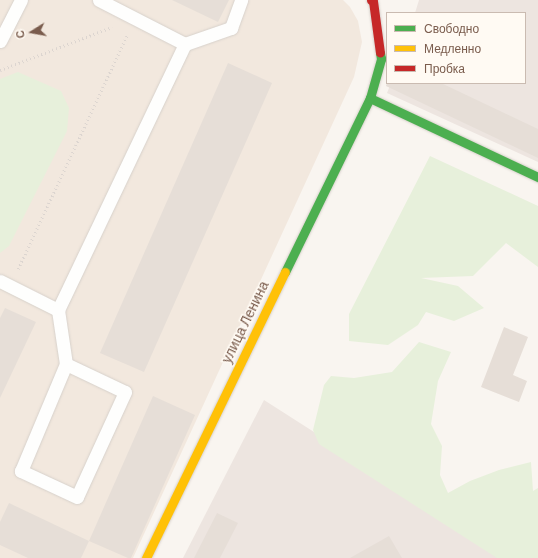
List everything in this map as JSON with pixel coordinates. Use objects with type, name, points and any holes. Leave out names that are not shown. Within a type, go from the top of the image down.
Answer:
[{"type":"street","name":"улица Ленина","points":[[146,558],[370,98],[381,60],[373,2],[371,0]]},
{"type":"street","points":[[370,98],[538,177]]},
{"type":"lane","points":[[0,41],[21,0]]},
{"type":"lane","points":[[99,0],[185,44]]},
{"type":"lane","points":[[66,364],[125,392],[77,497],[21,471],[66,364],[58,310],[185,44],[231,28],[242,0]]},
{"type":"lane","points":[[5,283],[58,310]]},
{"type":"path","points":[[0,70],[135,18]]},
{"type":"path","points":[[5,283],[135,18]]},
{"type":"shaded area","points":[[0,0],[343,0],[350,7],[358,21],[362,42],[354,77],[133,558],[0,558]]},
{"type":"shaded area","points":[[419,0],[538,0],[538,162],[387,93],[391,84],[526,84],[526,12],[415,12]]},
{"type":"shaded area","points":[[264,400],[511,558],[183,558]]},
{"type":"green space","points":[[18,72],[61,91],[69,108],[67,131],[9,246],[0,253],[0,79]]},
{"type":"green space","points":[[430,156],[538,206],[538,267],[506,243],[473,276],[421,278],[458,286],[484,308],[454,321],[426,312],[418,325],[388,345],[349,341],[349,314]]},
{"type":"green space","points":[[419,342],[451,352],[438,381],[431,424],[442,446],[440,475],[448,493],[470,481],[499,470],[531,462],[533,491],[538,488],[538,558],[497,558],[319,444],[313,430],[324,385],[331,376],[354,378],[392,372]]},
{"type":"building","points":[[172,0],[229,0],[218,22]]},
{"type":"building","points":[[228,63],[272,83],[144,372],[100,353]]},
{"type":"building","points":[[387,84],[443,84],[538,129],[538,158],[386,86]]},
{"type":"building","points":[[5,308],[36,322],[0,398],[0,318]]},
{"type":"building","points":[[504,327],[528,337],[513,375],[527,381],[519,402],[481,387]]},
{"type":"building","points":[[153,396],[195,415],[131,558],[128,558],[89,541]]},
{"type":"building","points":[[9,503],[89,541],[81,558],[28,558],[0,545],[0,522]]},
{"type":"building","points":[[217,513],[238,523],[220,558],[194,558]]},
{"type":"building","points":[[389,536],[402,558],[350,558]]},
{"type":"traffic: fast","points":[[285,272],[370,98],[381,59],[380,53]]},
{"type":"traffic: fast","points":[[370,98],[538,177]]},
{"type":"traffic: slow","points":[[146,558],[285,272]]},
{"type":"traffic: jam","points":[[371,0],[373,1],[380,53]]}]
